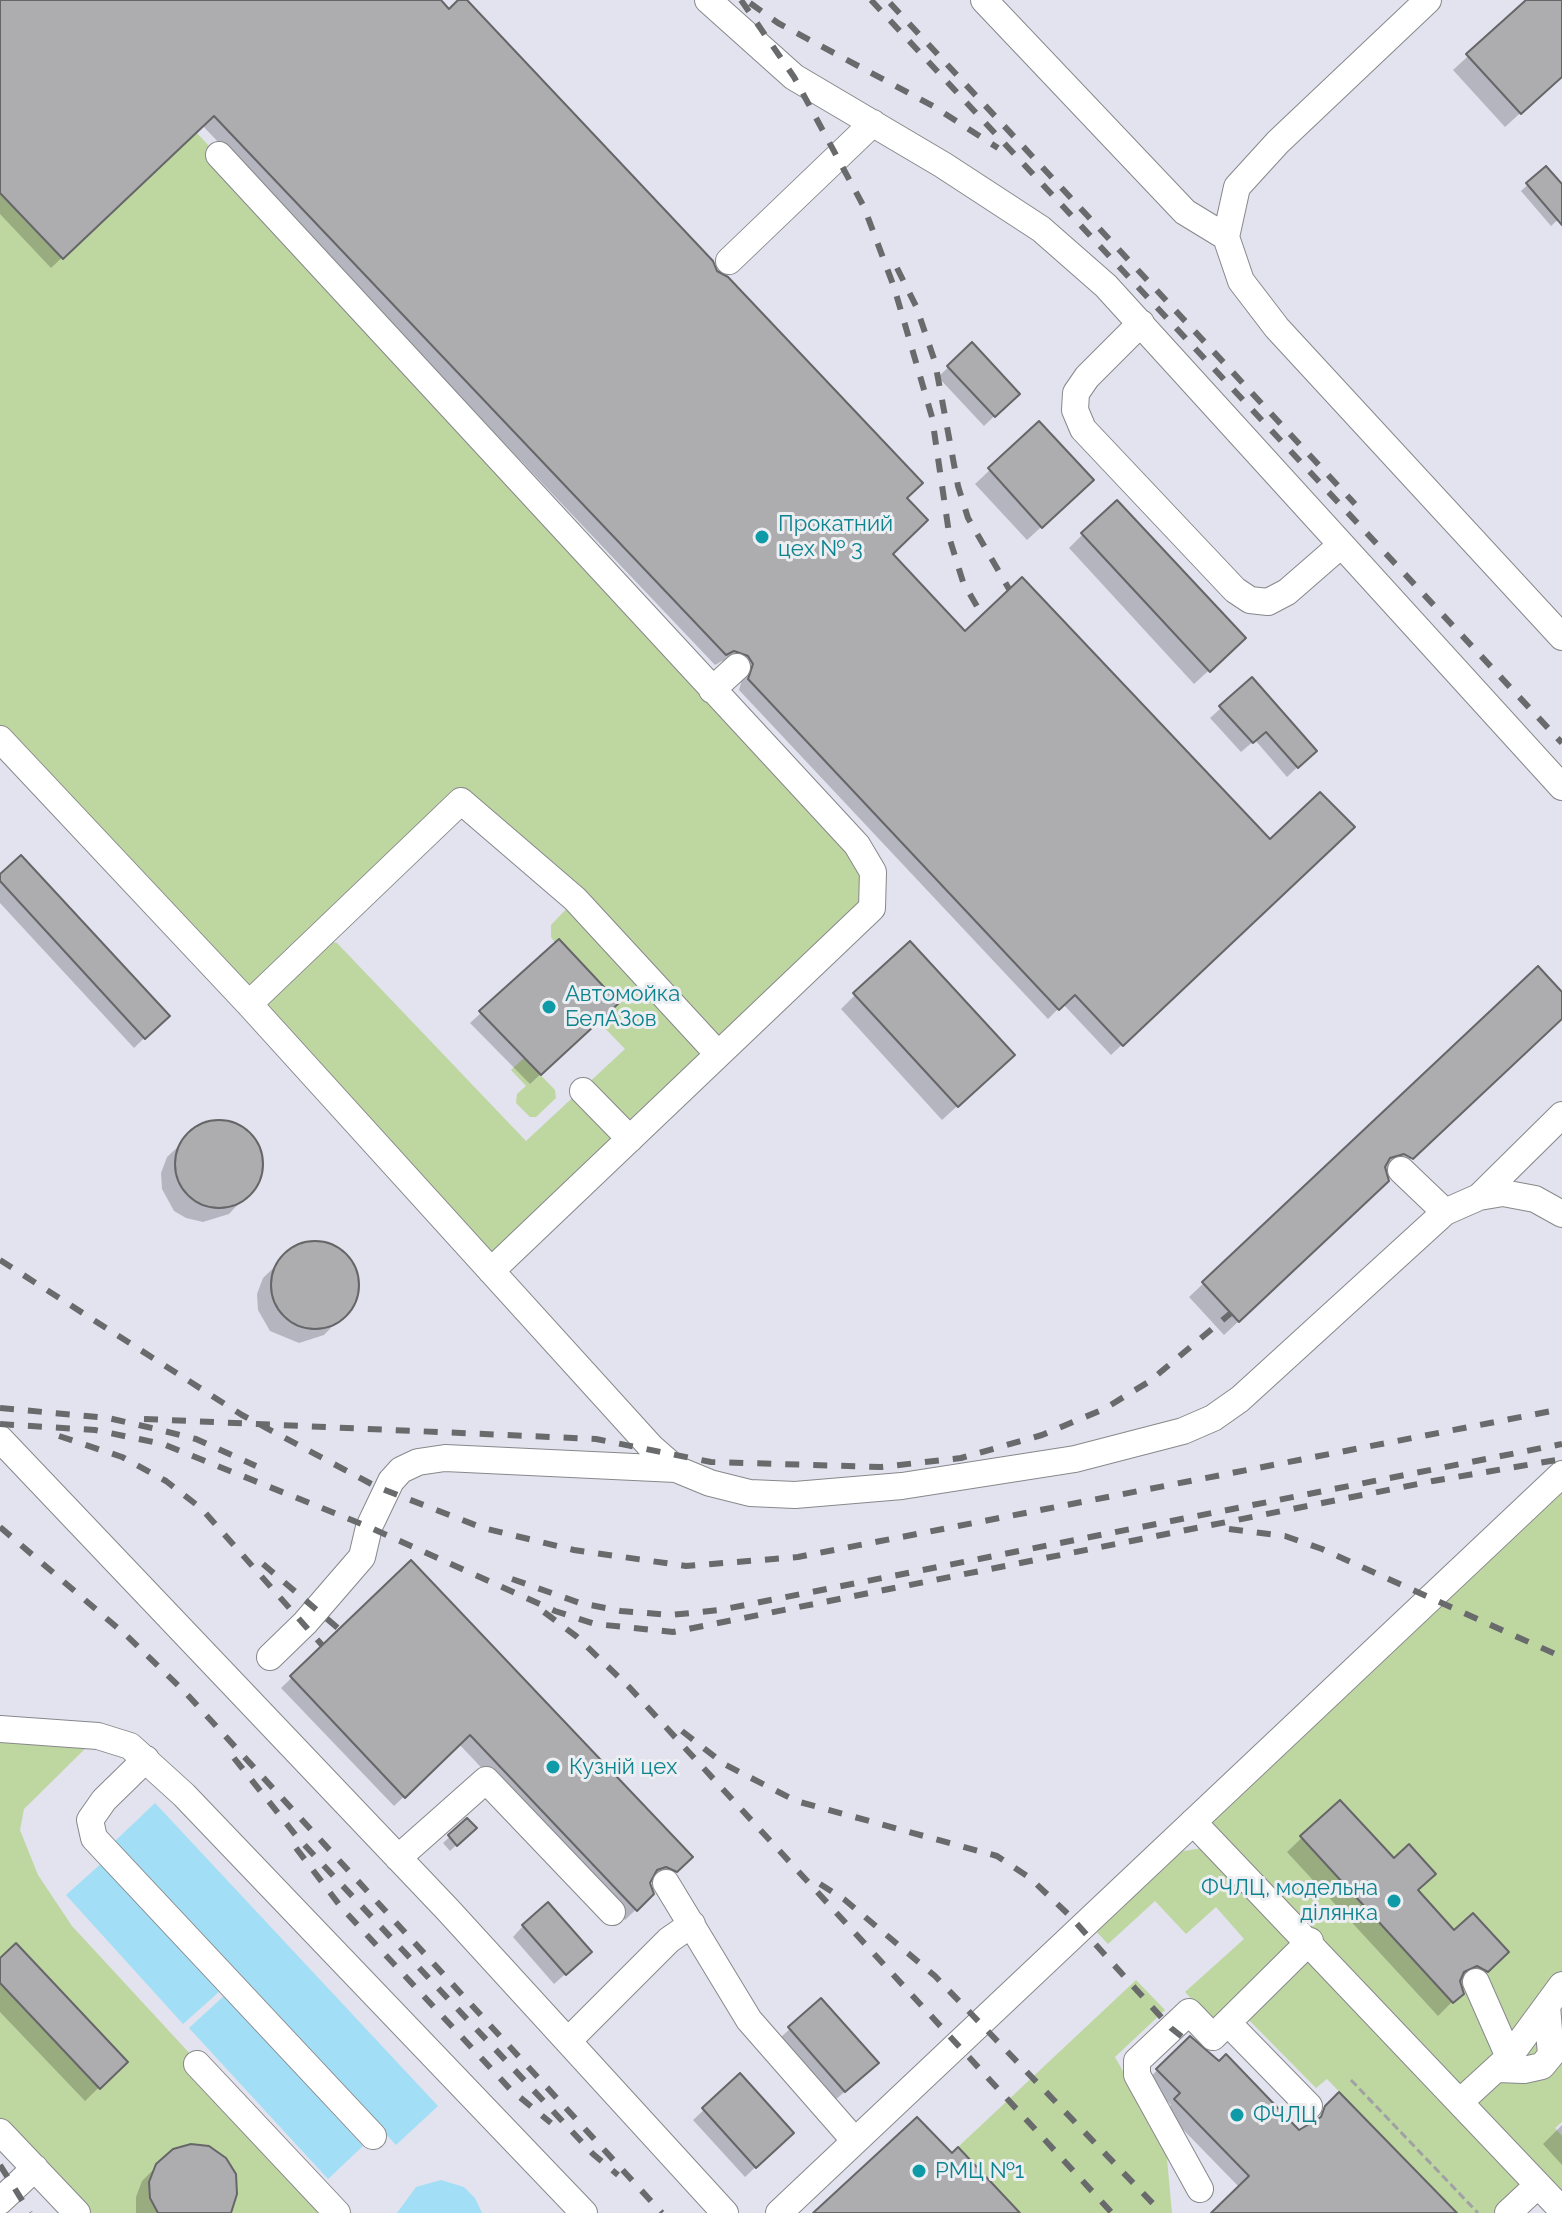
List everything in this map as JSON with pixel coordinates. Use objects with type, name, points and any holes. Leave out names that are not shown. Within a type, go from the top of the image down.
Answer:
[{"type":"street","points":[[708,0],[726,20],[794,77],[1041,229],[1141,323],[1562,787]]},
{"type":"street","points":[[984,0],[1185,212],[1226,237]]},
{"type":"street","points":[[1428,0],[1278,142],[1237,187],[1226,237],[1241,281],[1277,328],[1562,637]]},
{"type":"street","points":[[729,261],[873,123]]},
{"type":"street","points":[[219,155],[857,845],[873,872],[872,908],[491,1271]]},
{"type":"street","points":[[1141,323],[1087,377],[1076,393],[1075,410],[1083,429],[1235,590],[1250,600],[1268,602],[1287,592],[1341,545]]},
{"type":"street","points":[[712,690],[737,667]]},
{"type":"street","points":[[0,739],[249,1004],[676,1469]]},
{"type":"street","points":[[249,1004],[461,801],[575,899],[718,1054]]},
{"type":"street","points":[[583,1091],[630,1139]]},
{"type":"street","points":[[1479,1197],[1562,1115]]},
{"type":"street","points":[[1401,1170],[1445,1212]]},
{"type":"street","points":[[270,1657],[305,1623],[362,1557],[369,1527],[391,1481],[401,1470],[445,1458],[676,1469],[750,1493],[825,1493],[902,1486],[1075,1459],[1197,1426],[1240,1399],[1445,1212],[1479,1197],[1503,1193],[1535,1199],[1562,1214]]},
{"type":"street","points":[[0,1439],[398,1858],[725,2213]]},
{"type":"street","points":[[779,2213],[1562,1474]]},
{"type":"street","points":[[0,1729],[98,1736],[130,1746],[146,1759],[584,2213]]},
{"type":"street","points":[[146,1759],[104,1800],[90,1820],[94,1838],[373,2136]]},
{"type":"street","points":[[398,1858],[486,1780],[612,1912]]},
{"type":"street","points":[[1193,1822],[1310,1941],[1562,2210]]},
{"type":"street","points":[[666,1883],[749,2020],[855,2141]]},
{"type":"street","points":[[568,2041],[669,1940],[692,1924]]},
{"type":"street","points":[[1200,2189],[1137,2075],[1137,2061],[1189,2012],[1213,2037],[1310,1941]]},
{"type":"street","points":[[1476,1982],[1503,2063]]},
{"type":"street","points":[[1503,2063],[1524,2070],[1542,2066],[1551,2055],[1554,1995]]},
{"type":"street","points":[[1228,2023],[1309,2106]]},
{"type":"street","points":[[1461,2101],[1503,2063]]},
{"type":"street","points":[[197,2064],[337,2213]]},
{"type":"street","points":[[0,2132],[77,2213]]},
{"type":"street","points":[[0,2201],[35,2168]]},
{"type":"street","points":[[1508,2213],[1538,2185]]},
{"type":"path","points":[[1351,2080],[1478,2213]]},
{"type":"shaded area","points":[[0,0],[1562,0],[1562,2213],[0,2213]]},
{"type":"green space","points":[[196,132],[856,845],[872,908],[491,1271],[0,739],[0,193],[63,259]],"holes":[[[461,801],[575,900],[551,925],[551,937],[555,943],[559,940],[619,1003],[599,1022],[625,1049],[526,1141],[337,943],[329,941]]]},
{"type":"green space","points":[[524,1058],[555,1090],[556,1098],[536,1117],[530,1117],[516,1103],[517,1094],[526,1086],[511,1070]]},
{"type":"green space","points":[[1562,1474],[1562,2122],[1555,2128],[1562,2136],[1562,2211],[1193,1822]]},
{"type":"green space","points":[[0,1729],[98,1736],[24,1809],[20,1830],[38,1875],[72,1926],[337,2213],[77,2213],[0,2132]]},
{"type":"green space","points":[[1203,1848],[1293,1942],[1216,2025],[1185,1992],[1244,1939],[1216,1907],[1186,1934],[1155,1901],[1108,1944],[1092,1927],[1177,1852]]},
{"type":"green space","points":[[1312,1961],[1526,2187],[1498,2213],[1457,2213],[1327,2079],[1316,2088],[1244,2015],[1297,1963]]},
{"type":"green space","points":[[1136,1980],[1165,2010],[1115,2057],[1166,2148],[1172,2213],[1020,2213],[958,2147]]},
{"type":"water","points":[[155,1803],[438,2106],[396,2145],[113,1843]]},
{"type":"water","points":[[104,1861],[220,1991],[183,2024],[66,1895]]},
{"type":"water","points":[[225,1995],[363,2146],[328,2179],[189,2028]]},
{"type":"water","points":[[441,2180],[464,2187],[475,2198],[482,2213],[397,2213],[416,2187]]},
{"type":"building","name":"Прокатний цех № 3","points":[[0,0],[441,0],[449,9],[458,0],[467,0],[713,261],[717,271],[728,277],[923,483],[907,498],[928,520],[893,554],[965,631],[1022,577],[1270,839],[1320,792],[1355,827],[1123,1046],[1075,995],[1059,1010],[748,679],[753,664],[748,656],[734,651],[726,655],[214,116],[63,259],[0,193]]},
{"type":"building","points":[[1526,0],[1562,0],[1562,77],[1521,114],[1466,54]]},
{"type":"building","points":[[1546,166],[1562,184],[1562,225],[1526,183]]},
{"type":"building","points":[[972,342],[1020,394],[995,417],[947,366]]},
{"type":"building","points":[[1039,421],[1094,480],[1042,528],[988,468]]},
{"type":"building","points":[[1117,500],[1246,638],[1210,672],[1081,533]]},
{"type":"building","points":[[1252,677],[1317,751],[1298,768],[1266,732],[1253,743],[1219,706]]},
{"type":"building","points":[[21,855],[170,1016],[145,1039],[0,881],[0,874]]},
{"type":"building","name":"Автомойка БелАЗов","points":[[559,939],[619,1003],[541,1075],[479,1011]]},
{"type":"building","points":[[910,941],[1015,1055],[958,1107],[853,993]]},
{"type":"building","points":[[1538,966],[1562,992],[1562,1019],[1413,1159],[1404,1154],[1390,1158],[1385,1167],[1389,1181],[1239,1322],[1202,1282]]},
{"type":"building","points":[[219,1120],[236,1123],[250,1133],[260,1147],[263,1164],[260,1181],[250,1195],[236,1205],[219,1208],[202,1205],[188,1195],[178,1181],[175,1164],[178,1147],[188,1133],[202,1123]]},
{"type":"building","points":[[315,1241],[332,1244],[346,1254],[356,1268],[359,1285],[356,1302],[346,1316],[332,1326],[315,1329],[298,1326],[284,1316],[274,1302],[271,1285],[274,1268],[284,1254],[298,1244]]},
{"type":"building","name":"Кузній цех","points":[[411,1560],[693,1857],[677,1872],[666,1867],[657,1870],[650,1883],[654,1894],[637,1911],[470,1735],[405,1798],[290,1676]]},
{"type":"building","name":"ФЧЛЦ, модельна ділянка","points":[[1340,1800],[1394,1858],[1409,1844],[1436,1874],[1418,1890],[1454,1930],[1473,1913],[1509,1952],[1488,1972],[1477,1966],[1464,1972],[1460,1981],[1464,1994],[1453,2003],[1300,1836]]},
{"type":"building","points":[[467,1818],[477,1828],[457,1846],[448,1835]]},
{"type":"building","points":[[548,1902],[592,1952],[566,1975],[522,1925]]},
{"type":"building","points":[[16,1943],[128,2062],[100,2089],[0,1983],[0,1958]]},
{"type":"building","points":[[821,1998],[879,2063],[845,2092],[788,2027]]},
{"type":"building","name":"ФЧЛЦ","points":[[1190,2036],[1219,2061],[1226,2054],[1299,2130],[1321,2117],[1325,2106],[1339,2092],[1457,2213],[1211,2213],[1249,2176],[1174,2099],[1180,2093],[1156,2069]]},
{"type":"building","points":[[740,2073],[794,2133],[756,2168],[702,2108]]},
{"type":"building","name":"РМЦ №1","points":[[917,2117],[952,2153],[958,2147],[1020,2213],[813,2213]]},
{"type":"building","points":[[191,2144],[209,2146],[226,2158],[236,2174],[237,2194],[231,2213],[158,2213],[150,2198],[149,2182],[156,2164],[173,2149]]},
{"type":"railway","points":[[741,0],[794,77],[864,207],[894,287],[932,417],[950,540],[963,582],[982,615]]},
{"type":"railway","points":[[871,0],[1562,743]]},
{"type":"railway","points":[[750,3],[778,23],[933,106],[998,148]]},
{"type":"railway","points":[[890,3],[1355,504]]},
{"type":"railway","points":[[897,268],[916,306],[935,362],[958,486],[968,518],[1009,589]]},
{"type":"railway","points":[[0,1260],[242,1415],[377,1487],[483,1528],[574,1550],[686,1566],[798,1557],[1562,1409]]},
{"type":"railway","points":[[144,1419],[596,1439],[711,1462],[881,1467],[961,1458],[1042,1435],[1104,1409],[1150,1381],[1231,1313]]},
{"type":"railway","points":[[0,1408],[108,1418],[196,1439],[256,1466]]},
{"type":"railway","points":[[0,1424],[95,1430],[163,1444],[369,1527],[555,1611],[595,1624],[673,1632],[1433,1481],[1562,1459]]},
{"type":"railway","points":[[59,1436],[122,1457],[166,1481],[202,1509],[322,1645]]},
{"type":"railway","points":[[512,1579],[580,1603],[621,1611],[671,1615],[720,1610],[1562,1444]]},
{"type":"railway","points":[[0,1527],[127,1636],[184,1691],[662,2213]]},
{"type":"railway","points":[[1229,1529],[1285,1536],[1322,1549],[1562,1657]]},
{"type":"railway","points":[[263,1564],[339,1629]]},
{"type":"railway","points":[[544,1612],[576,1636],[630,1688],[1112,2213]]},
{"type":"railway","points":[[682,1731],[724,1764],[796,1801],[997,1856],[1030,1878],[1068,1914],[1171,2028],[1186,2040]]},
{"type":"railway","points":[[234,1758],[298,1838],[593,2154],[618,2175]]},
{"type":"railway","points":[[296,1848],[341,1907],[510,2089],[551,2123]]},
{"type":"railway","points":[[820,1884],[845,1900],[935,1976],[1162,2213]]},
{"type":"railway","points":[[0,2165],[30,2213]]},
{"type":"place","name":"Прокатний цех № 3","points":[[762,537]]},
{"type":"place","name":"Автомойка БелАЗов","points":[[549,1007]]},
{"type":"place","name":"Кузній цех","points":[[553,1767]]},
{"type":"place","name":"ФЧЛЦ, модельна ділянка","points":[[1394,1901]]},
{"type":"place","name":"ФЧЛЦ","points":[[1237,2115]]},
{"type":"place","name":"РМЦ №1","points":[[919,2171]]}]
